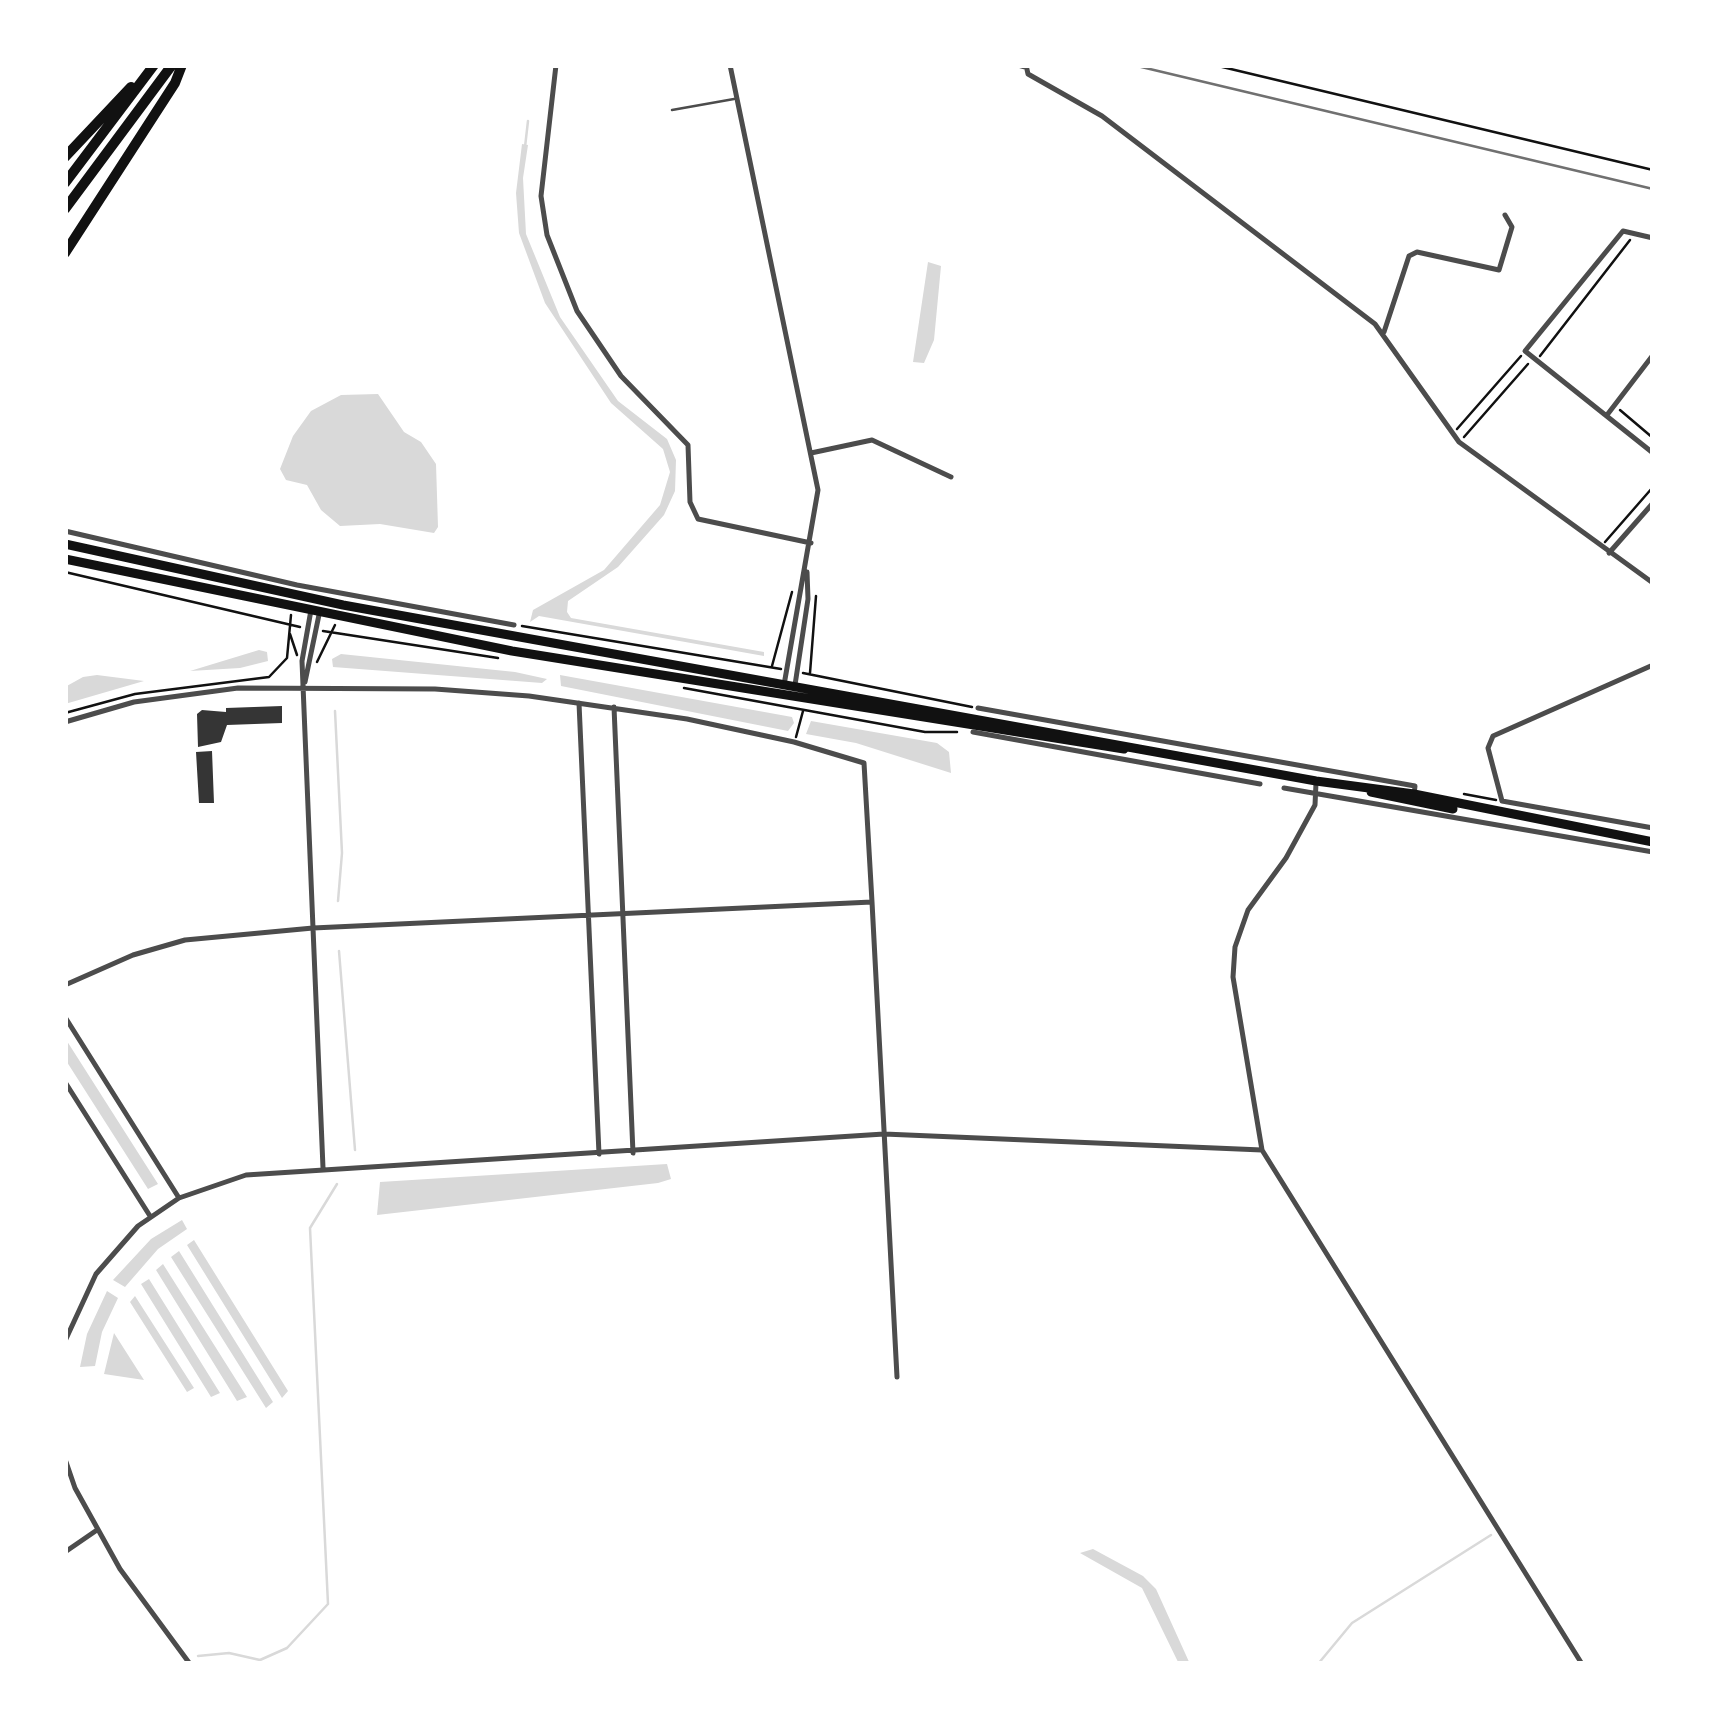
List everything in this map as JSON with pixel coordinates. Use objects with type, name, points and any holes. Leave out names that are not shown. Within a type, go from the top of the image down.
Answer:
[{"type":"highway","points":[[65,157],[154,65]]},
{"type":"highway","points":[[65,183],[154,65]]},
{"type":"highway","points":[[65,209],[172,65]]},
{"type":"highway","points":[[65,254],[175,83],[182,65]]},
{"type":"main road","points":[[65,544],[318,600],[789,685],[970,724]]},
{"type":"main road","points":[[65,559],[315,613],[787,698],[1088,736],[1151,757],[1316,787],[1358,788],[1653,842]]},
{"type":"street","points":[[556,65],[541,196],[550,245],[577,312],[621,376],[688,445],[690,502],[698,518],[811,542]]},
{"type":"street","points":[[730,65],[818,490],[786,670],[787,698]]},
{"type":"street","points":[[1025,67],[1102,116],[1384,332],[1459,442],[1653,583]]},
{"type":"street","points":[[1384,332],[1409,256],[1417,252],[1498,270],[1512,227],[1505,215]]},
{"type":"street","points":[[1653,238],[1623,230],[1525,351],[1653,453]]},
{"type":"street","points":[[1607,416],[1653,355]]},
{"type":"street","points":[[811,453],[872,440],[951,477]]},
{"type":"street","points":[[1609,554],[1653,503]]},
{"type":"street","points":[[65,531],[326,591],[514,624]]},
{"type":"street","points":[[789,685],[798,672],[808,599],[806,564]]},
{"type":"street","points":[[318,600],[307,628],[304,685],[323,1168]]},
{"type":"street","points":[[304,685],[318,630],[315,613]]},
{"type":"street","points":[[1653,665],[1493,736],[1488,748],[1502,801],[1653,828]]},
{"type":"street","points":[[65,722],[174,695],[304,685],[435,688],[614,707],[794,742],[864,763],[897,1377]]},
{"type":"street","points":[[579,702],[599,1156]]},
{"type":"street","points":[[614,707],[634,1153]]},
{"type":"street","points":[[978,708],[1088,736],[1415,786],[1413,798]]},
{"type":"street","points":[[970,724],[1151,757],[1260,784]]},
{"type":"street","points":[[1316,787],[1286,858],[1248,910],[1235,947],[1234,977],[1262,1150],[1582,1664]]},
{"type":"street","points":[[1284,788],[1316,787],[1653,852]]},
{"type":"street","points":[[65,985],[134,954],[185,940],[313,928],[872,902]]},
{"type":"street","points":[[65,1018],[179,1198]]},
{"type":"street","points":[[65,1082],[150,1216]]},
{"type":"street","points":[[65,1341],[96,1274],[150,1216],[179,1198],[246,1175],[599,1156],[884,1134],[1262,1150]]},
{"type":"street","points":[[65,1459],[97,1530],[190,1664]]},
{"type":"street","points":[[65,1552],[97,1530]]},
{"type":"lane","points":[[1013,65],[1025,67]]},
{"type":"lane","points":[[672,110],[738,98]]},
{"type":"path","points":[[1214,65],[1653,170]]},
{"type":"path","points":[[1459,442],[1536,360],[1634,233]]},
{"type":"path","points":[[1452,434],[1525,351]]},
{"type":"path","points":[[1620,410],[1653,438]]},
{"type":"path","points":[[1601,547],[1653,487]]},
{"type":"path","points":[[65,572],[307,628]]},
{"type":"path","points":[[772,667],[792,592]]},
{"type":"path","points":[[304,685],[334,633],[336,617]]},
{"type":"path","points":[[65,713],[134,694],[269,677],[287,658],[289,624]]},
{"type":"path","points":[[514,624],[786,670]]},
{"type":"path","points":[[318,630],[502,658]]},
{"type":"path","points":[[798,672],[978,708]]},
{"type":"path","points":[[671,686],[926,732],[970,724]]},
{"type":"path","points":[[794,742],[804,710]]},
{"type":"shaded area","points":[[522,144],[528,145],[523,178],[526,234],[560,317],[618,401],[667,439],[676,460],[675,491],[664,515],[618,567],[568,601],[567,612],[571,618],[764,652],[764,656],[539,616],[530,622],[533,610],[604,570],[660,505],[670,472],[663,449],[611,403],[545,303],[519,233],[516,193]]},
{"type":"shaded area","points":[[928,262],[941,266],[934,340],[924,363],[913,362]]},
{"type":"shaded area","points":[[378,394],[404,432],[421,442],[436,464],[438,527],[434,533],[380,524],[340,526],[321,510],[307,485],[286,480],[280,469],[293,436],[311,411],[341,395]]},
{"type":"shaded area","points":[[259,650],[267,652],[268,661],[240,668],[190,671]]},
{"type":"shaded area","points":[[341,654],[515,672],[547,679],[542,683],[333,667],[332,659]]},
{"type":"shaded area","points":[[560,675],[792,717],[794,723],[788,731],[561,686]]},
{"type":"shaded area","points":[[83,677],[144,681],[65,704],[65,687]]},
{"type":"shaded area","points":[[811,721],[937,743],[949,752],[951,773],[856,743],[806,734]]},
{"type":"shaded area","points":[[65,1038],[158,1184],[148,1189],[65,1059]]},
{"type":"shaded area","points":[[667,1164],[671,1179],[658,1183],[377,1215],[380,1182]]},
{"type":"shaded area","points":[[182,1220],[187,1229],[158,1249],[125,1287],[113,1280],[151,1239]]},
{"type":"shaded area","points":[[194,1240],[288,1391],[282,1398],[187,1245]]},
{"type":"shaded area","points":[[179,1251],[273,1402],[266,1408],[171,1257]]},
{"type":"shaded area","points":[[163,1264],[247,1397],[237,1401],[156,1270]]},
{"type":"shaded area","points":[[149,1279],[220,1393],[211,1397],[141,1284]]},
{"type":"shaded area","points":[[107,1291],[118,1298],[102,1332],[95,1366],[80,1367],[87,1334]]},
{"type":"shaded area","points":[[135,1296],[194,1388],[187,1392],[130,1302]]},
{"type":"shaded area","points":[[114,1333],[144,1380],[104,1374]]},
{"type":"shaded area","points":[[1093,1549],[1143,1576],[1156,1589],[1190,1664],[1179,1664],[1142,1588],[1080,1553]]},
{"type":"building","points":[[282,706],[282,723],[227,725],[221,742],[198,747],[197,714],[202,710],[226,712],[226,708]]},
{"type":"building","points":[[212,751],[214,803],[199,803],[196,752]]},
{"type":"waterway","points":[[525,147],[528,121]]},
{"type":"waterway","points":[[335,711],[342,853],[338,901]]},
{"type":"waterway","points":[[339,951],[355,1150]]},
{"type":"waterway","points":[[198,1656],[229,1653],[260,1660],[287,1648],[328,1604],[310,1228],[337,1184]]},
{"type":"waterway","points":[[1318,1664],[1352,1623],[1491,1535]]},
{"type":"railway","points":[[1133,65],[1653,189]]}]
